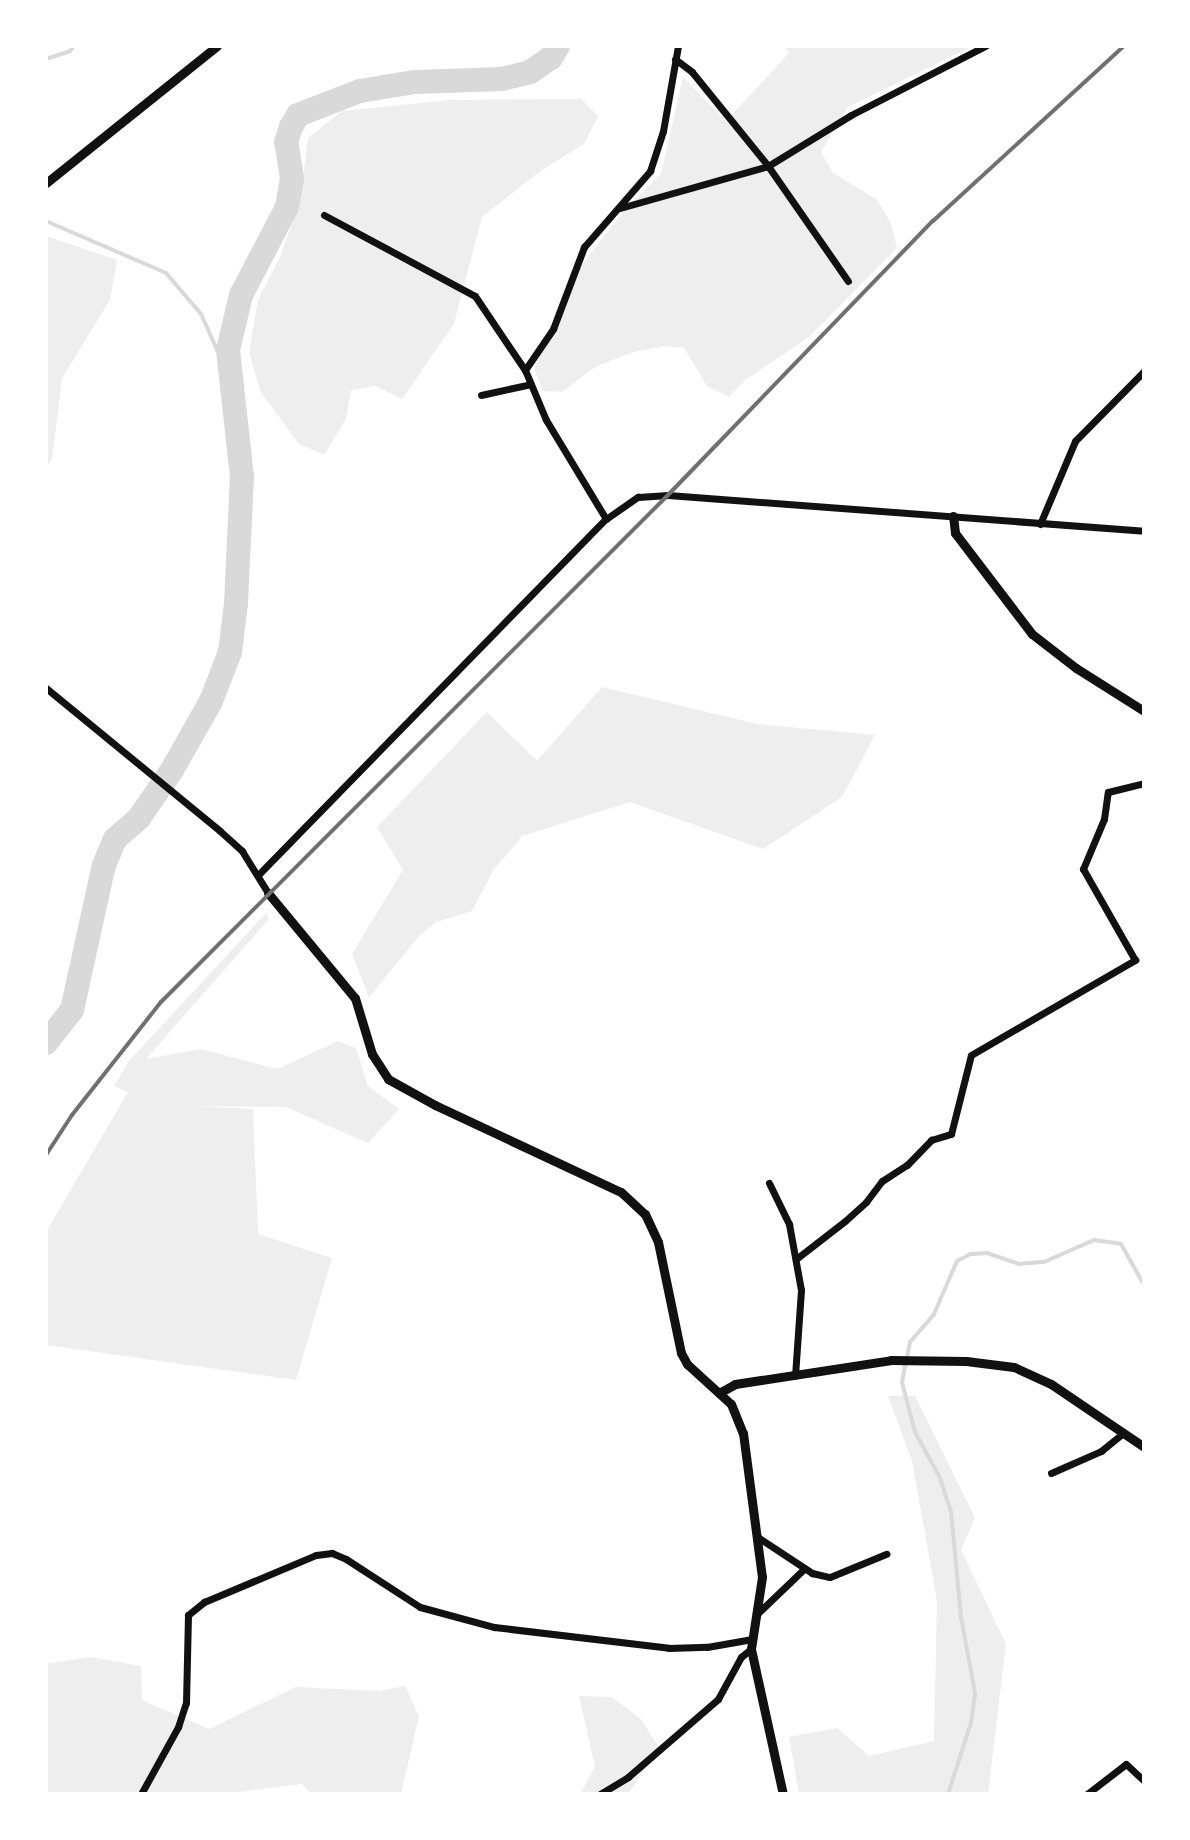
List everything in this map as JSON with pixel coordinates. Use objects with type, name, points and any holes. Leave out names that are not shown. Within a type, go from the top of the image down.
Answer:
[{"type":"street","points":[[46,183],[217,46]]},
{"type":"street","points":[[525,370],[553,329],[584,247],[650,171],[663,131],[678,46]]},
{"type":"street","points":[[617,209],[768,166],[851,115],[985,46]]},
{"type":"street","points":[[675,59],[692,72],[768,166],[848,281]]},
{"type":"street","points":[[324,215],[475,296],[525,370],[546,420],[606,519]]},
{"type":"street","points":[[1040,524],[1075,441],[1144,371]]},
{"type":"street","points":[[481,395],[531,384]]},
{"type":"street","points":[[258,875],[606,519],[638,497],[652,494],[1144,531]]},
{"type":"street","points":[[953,516],[955,533],[1032,634],[1076,668],[1144,711]]},
{"type":"street","points":[[46,688],[242,851],[268,893],[355,998],[372,1054],[388,1079],[435,1105],[621,1192],[645,1214],[658,1242],[681,1353],[687,1364],[738,1415],[759,1538],[762,1577],[751,1644],[783,1794]]},
{"type":"street","points":[[796,1259],[845,1221],[866,1202],[882,1181],[907,1165],[931,1140],[951,1134],[971,1055],[1135,960],[1083,869],[1104,819],[1108,792],[1144,783]]},
{"type":"street","points":[[769,1183],[789,1224],[801,1290],[795,1376]]},
{"type":"street","points":[[719,1393],[735,1384],[891,1360],[1014,1367],[1051,1384],[1144,1447]]},
{"type":"street","points":[[1051,1473],[1101,1451],[1123,1433]]},
{"type":"street","points":[[759,1538],[804,1569],[830,1577],[886,1554]]},
{"type":"street","points":[[141,1794],[178,1727],[186,1703],[188,1615],[204,1602],[316,1555],[332,1553],[346,1559],[420,1607],[494,1627],[669,1648],[751,1644]]},
{"type":"street","points":[[757,1614],[804,1569]]},
{"type":"street","points":[[600,1794],[628,1777],[718,1699],[751,1644]]},
{"type":"street","points":[[1087,1794],[1126,1764],[1144,1781]]},
{"type":"shaded area","points":[[784,46],[973,46],[848,107],[821,152],[832,172],[877,200],[891,223],[897,248],[810,336],[743,382],[729,397],[707,386],[684,348],[665,346],[633,352],[595,367],[562,392],[543,391],[534,369],[556,312],[584,262],[628,206],[661,174],[683,77],[726,121],[789,53]]},
{"type":"shaded area","points":[[581,99],[598,116],[584,144],[539,172],[482,217],[454,324],[402,399],[375,386],[351,390],[346,419],[324,455],[299,444],[260,391],[249,352],[258,300],[280,257],[300,201],[308,138],[342,111],[451,100]]},
{"type":"shaded area","points":[[46,236],[117,260],[110,300],[62,378],[52,459],[46,467]]},
{"type":"shaded area","points":[[602,687],[757,724],[875,735],[842,797],[763,849],[630,802],[519,837],[494,869],[472,911],[436,922],[420,935],[369,997],[352,954],[403,870],[377,827],[487,712],[537,761]]},
{"type":"shaded area","points":[[266,913],[269,919],[146,1059],[201,1049],[277,1069],[338,1041],[356,1048],[368,1086],[399,1109],[368,1143],[286,1107],[197,1106],[253,1109],[258,1234],[332,1258],[296,1380],[46,1345],[46,1232],[128,1092],[114,1086],[129,1061]]},
{"type":"shaded area","points":[[888,1396],[915,1396],[975,1518],[961,1550],[1006,1644],[988,1794],[799,1794],[789,1737],[837,1728],[869,1756],[934,1741],[937,1601],[912,1461]]},
{"type":"shaded area","points":[[90,1657],[141,1666],[142,1700],[209,1729],[296,1687],[379,1691],[405,1686],[419,1716],[401,1794],[312,1794],[301,1784],[222,1794],[46,1794],[46,1664]]},
{"type":"shaded area","points":[[579,1696],[612,1697],[641,1719],[660,1749],[628,1794],[580,1794],[595,1767]]},
{"type":"waterway","points":[[46,59],[70,51],[74,46]]},
{"type":"waterway","points":[[46,1043],[72,1010],[104,865],[115,839],[139,818],[172,770],[211,701],[230,652],[236,603],[242,477],[228,350],[241,295],[287,207],[292,178],[286,142],[291,127],[298,115],[360,91],[415,82],[502,79],[530,72],[551,58],[558,46]]},
{"type":"waterway","points":[[46,221],[166,273],[201,314],[217,350],[229,361]]},
{"type":"waterway","points":[[948,1794],[971,1723],[975,1693],[961,1617],[951,1512],[940,1478],[915,1432],[902,1382],[910,1342],[934,1314],[957,1261],[971,1254],[987,1253],[1019,1264],[1044,1262],[1094,1240],[1121,1244],[1144,1285]]},
{"type":"railway","points":[[46,1155],[72,1115],[161,1002],[668,495],[933,221],[1124,46]]}]
